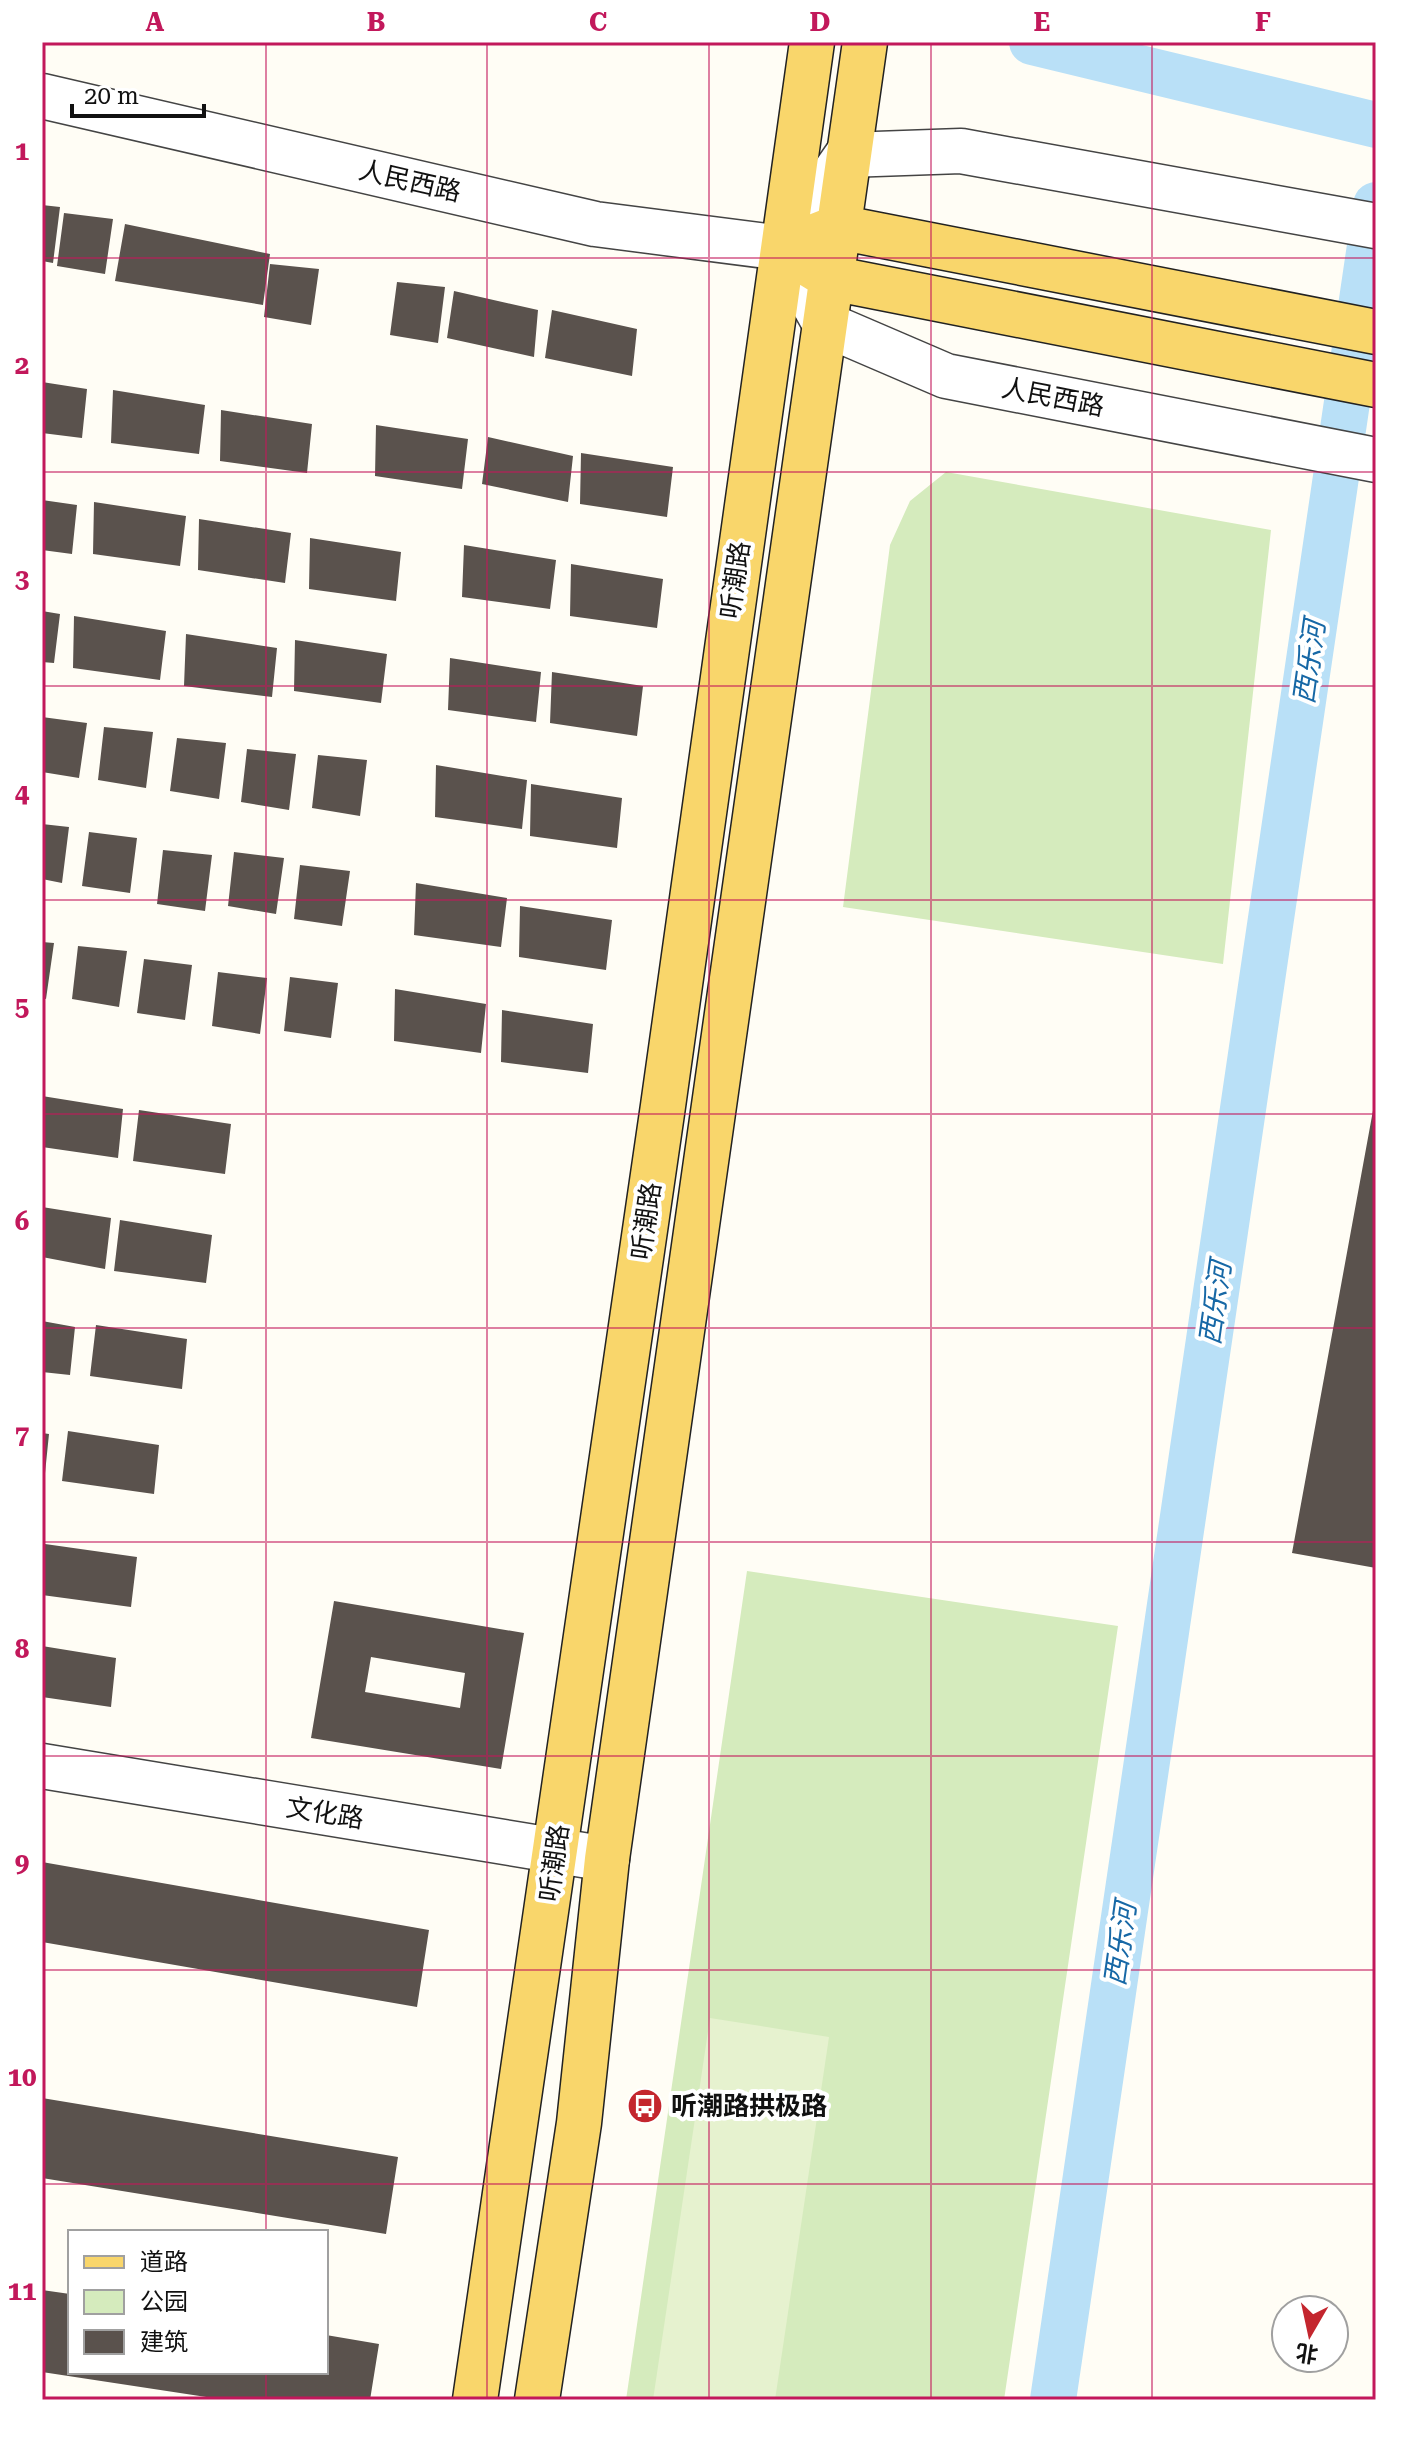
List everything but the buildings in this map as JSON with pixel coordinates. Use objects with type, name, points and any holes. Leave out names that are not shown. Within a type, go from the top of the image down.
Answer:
[{"type":"main road","name":"听潮路","points":[[475,2400],[556,1851],[812,43]]},
{"type":"main road","name":"听潮路","points":[[537,2400],[579,2123],[607,1859],[864,46]]},
{"type":"main road","name":"人民西路","points":[[782,248],[838,227]]},
{"type":"main road","points":[[838,227],[1376,332]]},
{"type":"main road","name":"人民西路","points":[[782,248],[831,278],[1376,385]]},
{"type":"street","name":"人民西路","points":[[42,96],[595,224],[782,248]]},
{"type":"street","points":[[825,324],[782,248],[847,155],[961,151],[1376,226]]},
{"type":"street","name":"人民西路","points":[[825,324],[946,376],[1376,460]]},
{"type":"street","name":"文化路","points":[[42,1766],[607,1859]]},
{"type":"green space","points":[[946,472],[1271,530],[1223,964],[843,907],[890,545],[910,501]]},
{"type":"green space","points":[[747,1571],[1118,1626],[1004,2400],[626,2400]]},
{"type":"green space","points":[[710,2018],[829,2037],[775,2400],[653,2400]]},
{"type":"waterway","points":[[1032,42],[1376,125]]},
{"type":"waterway","name":"西乐河","points":[[1053,2400],[1376,205]]},
{"type":"place","name":"听潮路拱极路","points":[[645,2106]]}]
